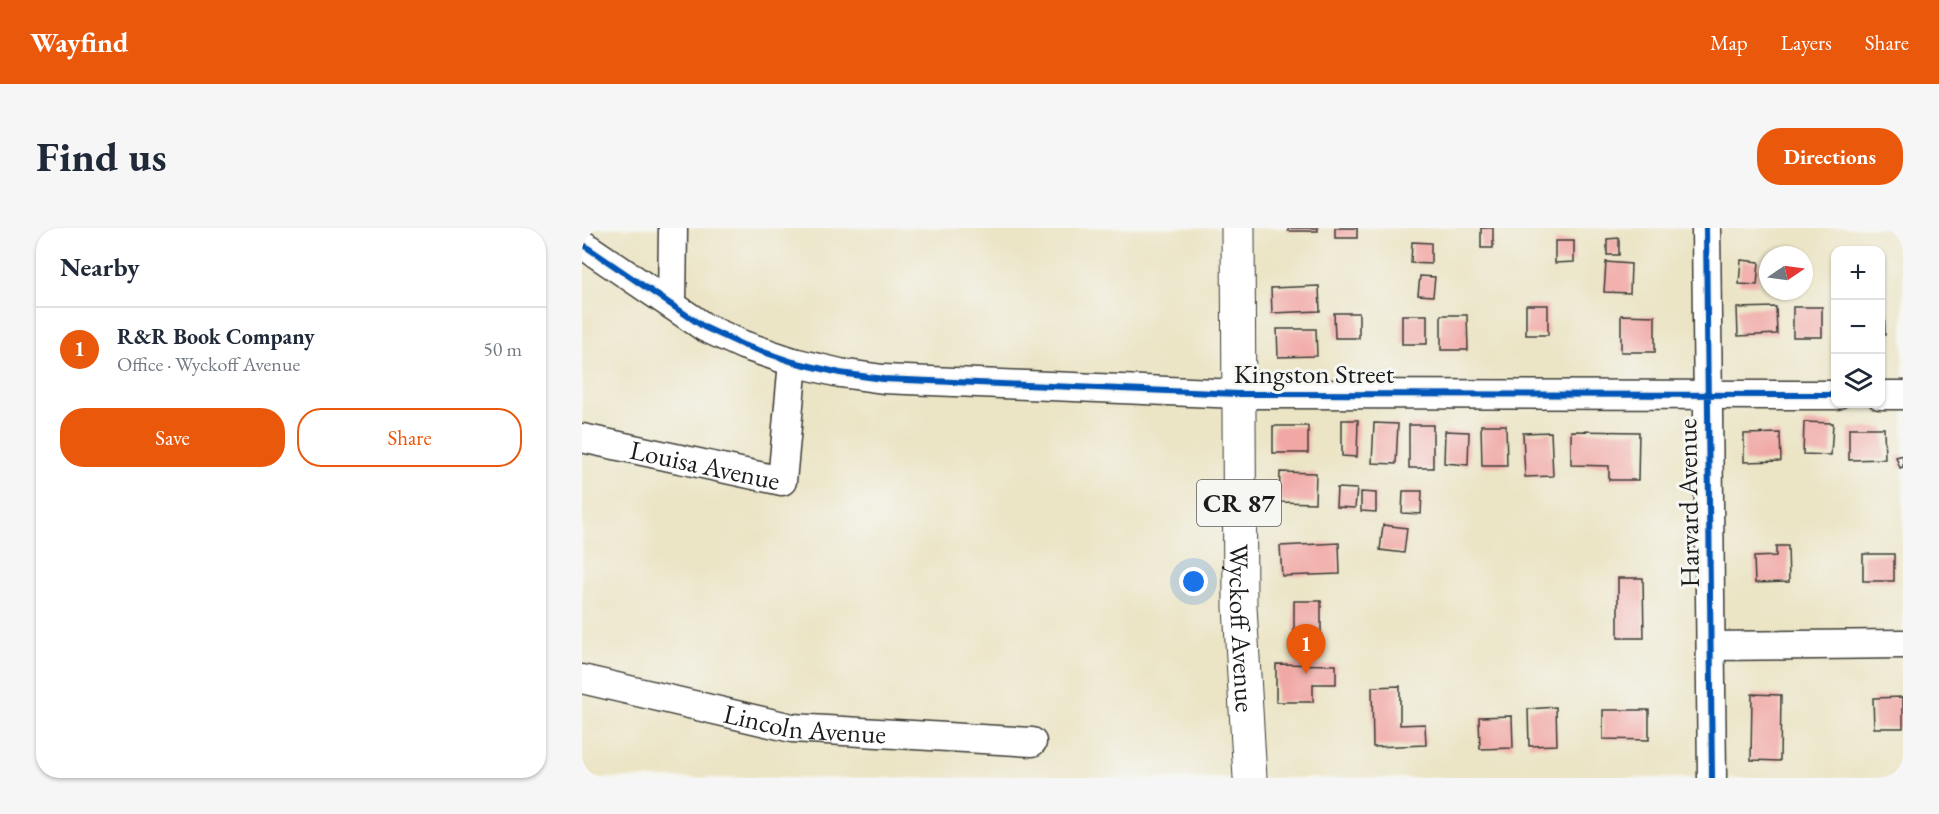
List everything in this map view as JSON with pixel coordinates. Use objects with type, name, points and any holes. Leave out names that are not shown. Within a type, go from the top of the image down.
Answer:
[{"type":"main road","name":"Wyckoff Avenue","points":[[1238,228],[1240,606],[1250,778]]},
{"type":"street","points":[[672,305],[673,228]]},
{"type":"street","name":"Harvard Avenue","points":[[1706,228],[1712,778]]},
{"type":"street","name":"Kingston Street","points":[[582,244],[704,327],[744,345],[793,362],[840,373],[883,379],[1238,394],[1831,395]]},
{"type":"street","name":"Louisa Avenue","points":[[582,438],[782,481],[793,362]]},
{"type":"street","points":[[1885,395],[1903,395]]},
{"type":"street","points":[[1711,646],[1903,644]]},
{"type":"street","name":"Lincoln Avenue","points":[[582,680],[792,728],[1032,742]]},
{"type":"building","points":[[1288,228],[1318,228],[1318,231],[1288,231]]},
{"type":"building","points":[[1335,228],[1357,228],[1357,238],[1335,238]]},
{"type":"building","points":[[1481,228],[1493,228],[1493,248],[1481,248]]},
{"type":"building","points":[[1619,238],[1619,255],[1607,255],[1607,239]]},
{"type":"building","points":[[1555,241],[1574,241],[1574,262],[1555,263]]},
{"type":"building","points":[[1412,242],[1431,243],[1431,264],[1411,263]]},
{"type":"building","points":[[1741,260],[1759,262],[1757,285],[1739,284]]},
{"type":"building","points":[[1606,262],[1631,264],[1630,293],[1604,292]]},
{"type":"building","points":[[1420,276],[1435,277],[1433,296],[1418,295]]},
{"type":"building","points":[[1319,286],[1320,311],[1272,313],[1271,288]]},
{"type":"building","points":[[1526,305],[1548,305],[1548,335],[1526,335]]},
{"type":"building","points":[[1776,307],[1777,334],[1738,336],[1737,308]]},
{"type":"building","points":[[1793,307],[1822,307],[1822,337],[1793,337]]},
{"type":"building","points":[[1334,313],[1359,313],[1359,338],[1335,338]]},
{"type":"building","points":[[1402,315],[1427,315],[1427,344],[1402,344]]},
{"type":"building","points":[[1441,315],[1467,315],[1468,350],[1441,350]]},
{"type":"building","points":[[1621,315],[1655,316],[1655,352],[1621,352]]},
{"type":"building","points":[[1277,329],[1316,329],[1317,356],[1278,357]]},
{"type":"building","points":[[1342,420],[1358,420],[1357,457],[1342,456]]},
{"type":"building","points":[[1804,422],[1833,423],[1831,455],[1803,454]]},
{"type":"building","points":[[1374,423],[1398,424],[1396,464],[1372,463]]},
{"type":"building","points":[[1409,425],[1433,425],[1433,468],[1409,468]]},
{"type":"building","points":[[1481,425],[1506,425],[1507,466],[1482,466]]},
{"type":"building","points":[[1273,426],[1308,426],[1308,453],[1273,453]]},
{"type":"building","points":[[1849,428],[1884,428],[1885,459],[1849,460]]},
{"type":"building","points":[[1445,431],[1469,432],[1468,465],[1444,463]]},
{"type":"building","points":[[1571,431],[1639,432],[1638,480],[1609,480],[1609,466],[1571,465]]},
{"type":"building","points":[[1551,432],[1553,476],[1525,477],[1523,433]]},
{"type":"building","points":[[1780,433],[1781,461],[1744,462],[1744,434]]},
{"type":"building","points":[[1903,455],[1903,467],[1900,468],[1896,457]]},
{"type":"building","points":[[1280,472],[1316,473],[1315,503],[1279,502]]},
{"type":"building","points":[[1337,488],[1357,489],[1355,508],[1336,507]]},
{"type":"building","points":[[1403,491],[1422,491],[1421,514],[1402,513]]},
{"type":"building","points":[[1361,492],[1376,493],[1376,512],[1361,511]]},
{"type":"building","points":[[1383,525],[1407,528],[1404,553],[1380,550]]},
{"type":"building","points":[[1339,543],[1340,574],[1282,576],[1280,546]]},
{"type":"building","points":[[1776,546],[1788,546],[1789,582],[1755,583],[1754,557],[1776,556]]},
{"type":"building","points":[[1863,554],[1894,554],[1894,581],[1863,581]]},
{"type":"building","points":[[1618,578],[1643,578],[1644,638],[1618,638]]},
{"type":"building","points":[[1294,601],[1321,601],[1321,649],[1294,648]]},
{"type":"building","points":[[1276,664],[1336,665],[1336,684],[1313,684],[1313,702],[1276,702]]},
{"type":"building","points":[[1400,686],[1400,725],[1425,724],[1426,745],[1373,747],[1372,687]]},
{"type":"building","points":[[1752,694],[1781,695],[1780,761],[1751,760]]},
{"type":"building","points":[[1903,697],[1903,728],[1874,728],[1873,698]]},
{"type":"building","points":[[1556,707],[1557,745],[1529,746],[1528,709]]},
{"type":"building","points":[[1603,710],[1649,710],[1649,740],[1603,739]]},
{"type":"building","points":[[1512,716],[1513,748],[1480,749],[1479,717]]},
{"type":"cycle path","points":[[1706,228],[1712,778]]},
{"type":"cycle path","points":[[582,244],[704,327],[743,345],[793,362],[840,373],[883,379],[1238,394],[1831,395]]},
{"type":"place","name":"R&R Book Company","points":[[1306,674]]}]
